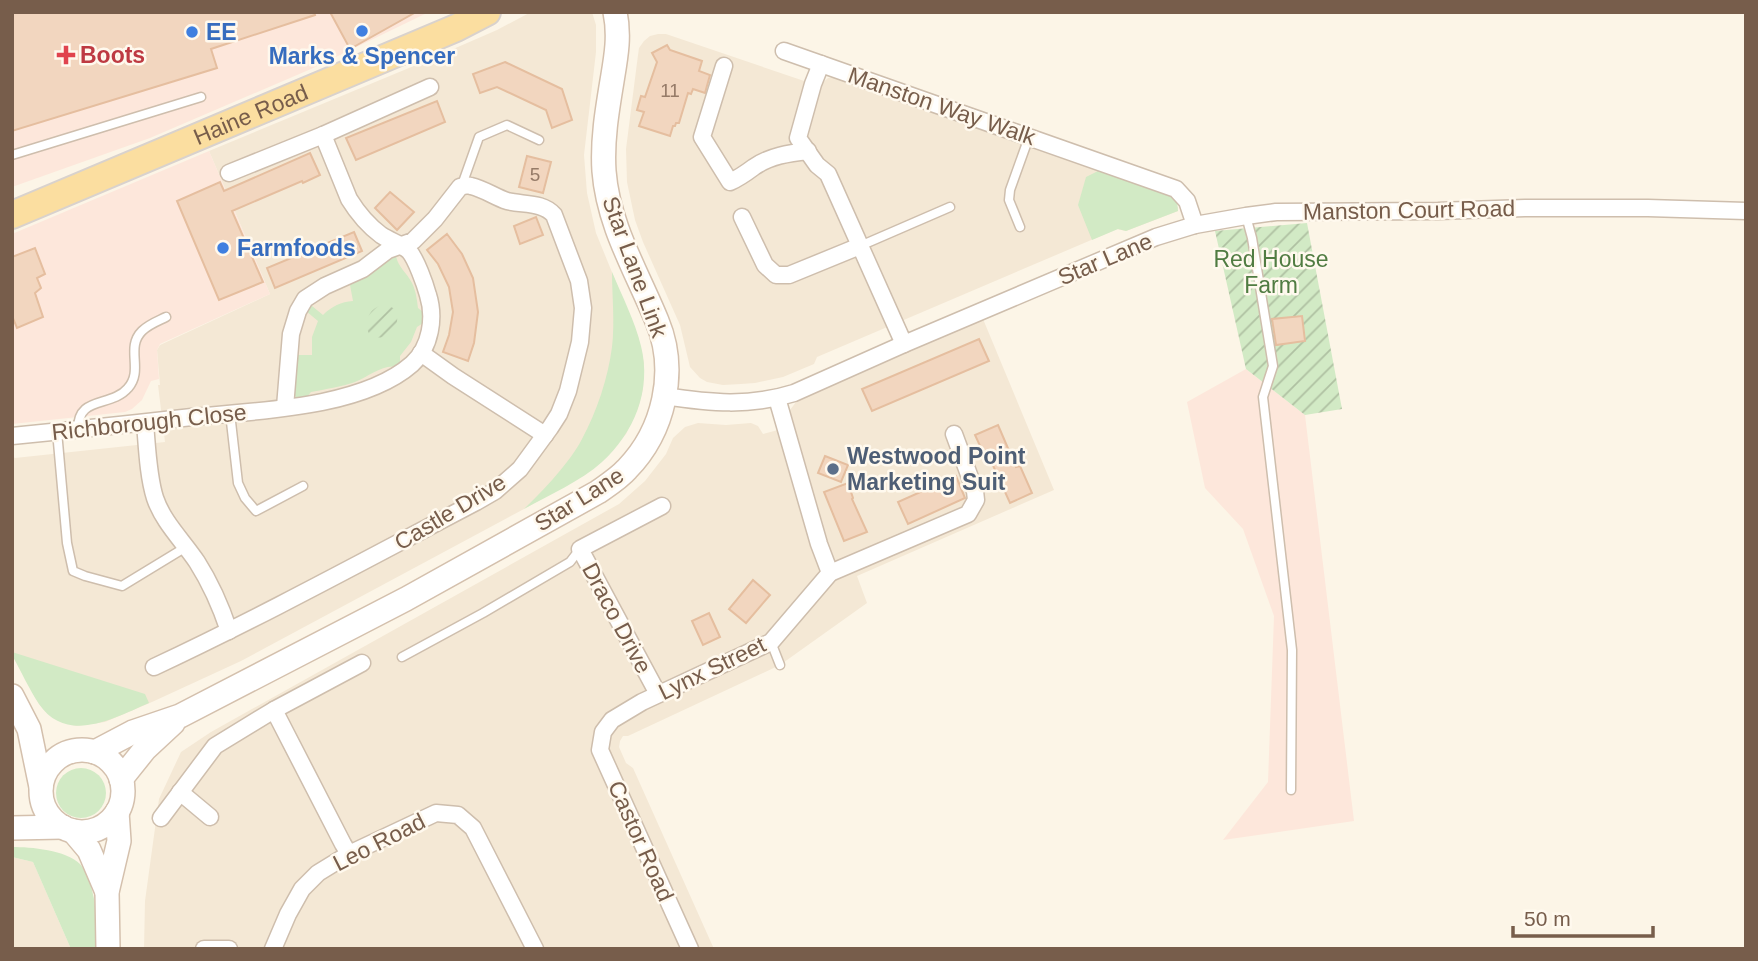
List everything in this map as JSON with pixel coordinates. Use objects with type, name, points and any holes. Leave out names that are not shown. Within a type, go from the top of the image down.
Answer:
[{"type":"main road","name":"Haine Road","points":[[12,215],[456,28],[487,12]]},
{"type":"street","name":"Star Lane Link","points":[[615,12],[618,44],[604,136],[606,190],[616,227],[658,322],[667,377],[665,396]]},
{"type":"street","name":"Manston Way Walk","points":[[784,51],[1176,189],[1187,201],[1195,225]]},
{"type":"street","points":[[821,64],[798,138],[817,165],[828,174],[904,344]]},
{"type":"street","points":[[724,66],[702,136],[730,182],[755,166],[783,154],[808,152]]},
{"type":"street","points":[[229,173],[430,87]]},
{"type":"street","points":[[323,135],[354,208],[381,235],[410,252],[429,296],[432,313],[426,344],[421,353],[545,435]]},
{"type":"street","name":"Castle Drive","points":[[154,667],[326,582],[495,491],[520,469],[559,414],[568,391],[580,342],[583,308],[579,281],[556,218],[551,211],[536,205],[507,201],[466,185],[460,187]]},
{"type":"street","points":[[285,407],[291,334],[305,299],[325,286],[363,269],[387,250],[413,241],[435,219],[460,187]]},
{"type":"street","name":"Manston Court Road","points":[[1195,225],[1276,212],[1525,208],[1746,211]]},
{"type":"street","points":[[742,217],[765,265],[776,275],[789,275],[860,246]]},
{"type":"street","name":"Star Lane","points":[[95,752],[132,732],[180,716],[406,598],[598,492],[625,471],[642,452],[655,429],[665,396],[694,401],[753,403],[793,393],[1156,237],[1195,225]]},
{"type":"street","name":"Richborough Close","points":[[12,436],[325,402],[382,382],[414,363],[421,353]]},
{"type":"street","points":[[777,398],[819,544],[830,573],[968,514],[976,500],[975,491],[954,434]]},
{"type":"street","points":[[145,423],[155,497],[167,522],[214,592],[229,631]]},
{"type":"street","name":"Draco Drive","points":[[658,694],[580,549],[662,506]]},
{"type":"street","name":"Lynx Street","points":[[603,732],[612,720],[658,694],[771,642],[830,573]]},
{"type":"street","points":[[161,818],[215,746],[274,710],[362,663]]},
{"type":"street","points":[[12,696],[29,729],[44,807],[52,819],[68,829],[89,850],[107,891]]},
{"type":"street","points":[[274,710],[349,854]]},
{"type":"street","name":"Star Lane","points":[[121,779],[145,749],[180,716]]},
{"type":"street","points":[[29,729],[69,752]]},
{"type":"street","name":"Castor Road","points":[[603,732],[600,750],[690,949]]},
{"type":"street","points":[[12,822],[27,811],[41,790],[44,775],[50,765],[69,752],[95,752],[115,768],[121,779],[123,790],[117,812],[109,822],[98,829],[86,832],[12,828]]},
{"type":"street","points":[[180,792],[210,817]]},
{"type":"street","points":[[108,949],[107,891],[119,841],[117,812]]},
{"type":"street","name":"Leo Road","points":[[273,949],[302,889],[318,873],[349,854],[436,813],[458,815],[473,828],[535,949]]},
{"type":"street","points":[[204,949],[229,949]]},
{"type":"lane","points":[[12,155],[201,97]]},
{"type":"lane","points":[[460,187],[479,137],[507,125],[539,140]]},
{"type":"lane","points":[[1020,227],[1009,200],[1029,136]]},
{"type":"lane","points":[[860,246],[950,207]]},
{"type":"lane","points":[[1246,216],[1273,366],[1263,397],[1292,650],[1291,790]]},
{"type":"lane","points":[[78,430],[78,421],[84,410],[90,405],[113,399],[128,388],[136,374],[134,352],[138,336],[166,317]]},
{"type":"lane","points":[[230,413],[238,483],[256,512],[303,486]]},
{"type":"lane","points":[[57,431],[67,543],[73,571],[122,586],[186,547]]},
{"type":"lane","points":[[401,657],[570,562],[580,549]]},
{"type":"lane","points":[[771,642],[780,665]]},
{"type":"shaded area","points":[[12,12],[429,12],[311,69],[150,138],[12,187]]},
{"type":"shaded area","points":[[531,12],[592,12],[596,25],[596,52],[584,155],[587,193],[596,233],[638,336],[644,363],[639,405],[626,434],[602,461],[582,476],[241,661],[105,722],[76,726],[55,719],[39,704],[12,655],[12,456],[15,458],[165,442],[158,385],[157,350],[160,345],[270,294],[209,151],[421,63]]},
{"type":"shaded area","points":[[666,34],[819,86],[828,78],[837,77],[1097,169],[1178,207],[1178,211],[1126,231],[1117,229],[817,357],[814,364],[783,377],[741,384],[707,382],[690,367],[680,325],[635,220],[627,182],[626,149],[639,48],[650,36]]},
{"type":"shaded area","points":[[209,151],[270,294],[160,344],[157,350],[159,379],[151,381],[142,400],[132,409],[125,412],[12,424],[12,234]]},
{"type":"shaded area","points":[[983,319],[1054,490],[857,576],[867,603],[780,665],[623,736],[620,741],[619,747],[626,763],[633,768],[714,949],[144,949],[145,901],[159,799],[181,752],[211,732],[619,504],[645,481],[666,454],[673,438],[685,427],[698,423],[751,423],[758,426],[763,434],[789,427],[790,410],[799,398]]},
{"type":"shaded area","points":[[1246,369],[1305,415],[1354,821],[1223,840],[1268,782],[1274,616],[1243,529],[1205,488],[1187,402]]},
{"type":"shaded area","points":[[12,857],[33,862],[71,949],[12,949]]},
{"type":"green space","points":[[1100,170],[1173,196],[1177,201],[1178,211],[1126,231],[1118,229],[1092,240],[1078,205],[1086,177]]},
{"type":"green space","name":"Red House Farm","points":[[1307,223],[1342,409],[1305,415],[1246,369],[1215,231]],"holes":[[[1302,316],[1305,341],[1275,344],[1272,319]]]},
{"type":"green space","points":[[394,254],[410,279],[418,308],[424,313],[423,323],[417,327],[411,342],[400,356],[400,364],[397,367],[381,369],[350,384],[311,392],[306,398],[295,397],[296,357],[312,355],[312,337],[318,321],[306,311],[309,306],[323,315],[337,305],[353,301],[350,285],[352,282],[371,274]]},
{"type":"green space","points":[[612,272],[641,346],[644,379],[638,410],[623,438],[594,469],[524,509],[571,457],[597,406],[612,347]]},
{"type":"green space","points":[[382,305],[395,309],[397,321],[392,332],[377,338],[370,336],[368,317]]},
{"type":"green space","points":[[12,652],[145,694],[149,703],[106,721],[77,726],[63,723],[50,716],[39,704]]},
{"type":"green space","points":[[81,768],[98,776],[106,793],[98,810],[81,818],[64,810],[56,793],[64,776]]},
{"type":"green space","points":[[12,847],[57,852],[80,864],[91,885],[94,899],[96,949],[71,949],[33,862],[12,857]]},
{"type":"building","points":[[12,12],[314,12],[315,15],[211,49],[217,68],[12,131]]},
{"type":"building","name":"Marks & Spencer","points":[[330,12],[416,12],[350,49]]},
{"type":"building","points":[[667,45],[670,50],[702,61],[699,71],[710,75],[705,93],[693,89],[691,94],[688,93],[679,123],[673,126],[670,136],[639,126],[644,112],[637,110],[641,96],[645,97],[657,62],[652,53]]},
{"type":"building","points":[[505,62],[562,89],[572,120],[552,128],[546,110],[497,87],[480,93],[473,74]]},
{"type":"building","points":[[437,101],[445,122],[356,160],[346,138]]},
{"type":"building","name":"Farmfoods","points":[[310,153],[320,175],[232,211],[263,282],[219,300],[177,201],[220,182],[224,191]]},
{"type":"building","points":[[527,156],[551,162],[543,193],[519,187]]},
{"type":"building","points":[[390,192],[414,212],[397,230],[375,208]]},
{"type":"building","points":[[536,217],[543,235],[520,244],[514,226]]},
{"type":"building","points":[[354,232],[362,251],[275,288],[267,268]]},
{"type":"building","points":[[447,234],[462,254],[473,278],[478,312],[474,343],[468,361],[443,352],[453,312],[449,287],[438,264],[427,250]]},
{"type":"building","points":[[35,248],[45,274],[37,278],[41,288],[35,293],[43,317],[17,328],[12,316],[12,257]]},
{"type":"building","points":[[1302,316],[1305,341],[1276,345],[1272,319]]},
{"type":"building","points":[[979,339],[989,361],[872,411],[862,389]]},
{"type":"building","points":[[998,425],[1016,467],[1020,466],[1032,493],[1010,503],[991,461],[988,463],[975,435]]},
{"type":"building","name":"Westwood Point Marketing Suit","points":[[825,456],[848,465],[841,482],[818,473]]},
{"type":"building","points":[[956,476],[965,498],[908,524],[898,502]]},
{"type":"building","points":[[848,483],[867,532],[844,541],[824,492]]},
{"type":"building","points":[[753,580],[770,595],[746,623],[729,609]]},
{"type":"building","points":[[709,613],[720,637],[703,645],[692,621]]},
{"type":"place","name":"Marks & Spencer","points":[[362,31]]},
{"type":"place","name":"EE","points":[[192,32]]},
{"type":"place","name":"Boots","points":[[66,55]]},
{"type":"place","name":"Farmfoods","points":[[223,248]]},
{"type":"place","name":"Westwood Point Marketing Suit","points":[[833,469]]}]
